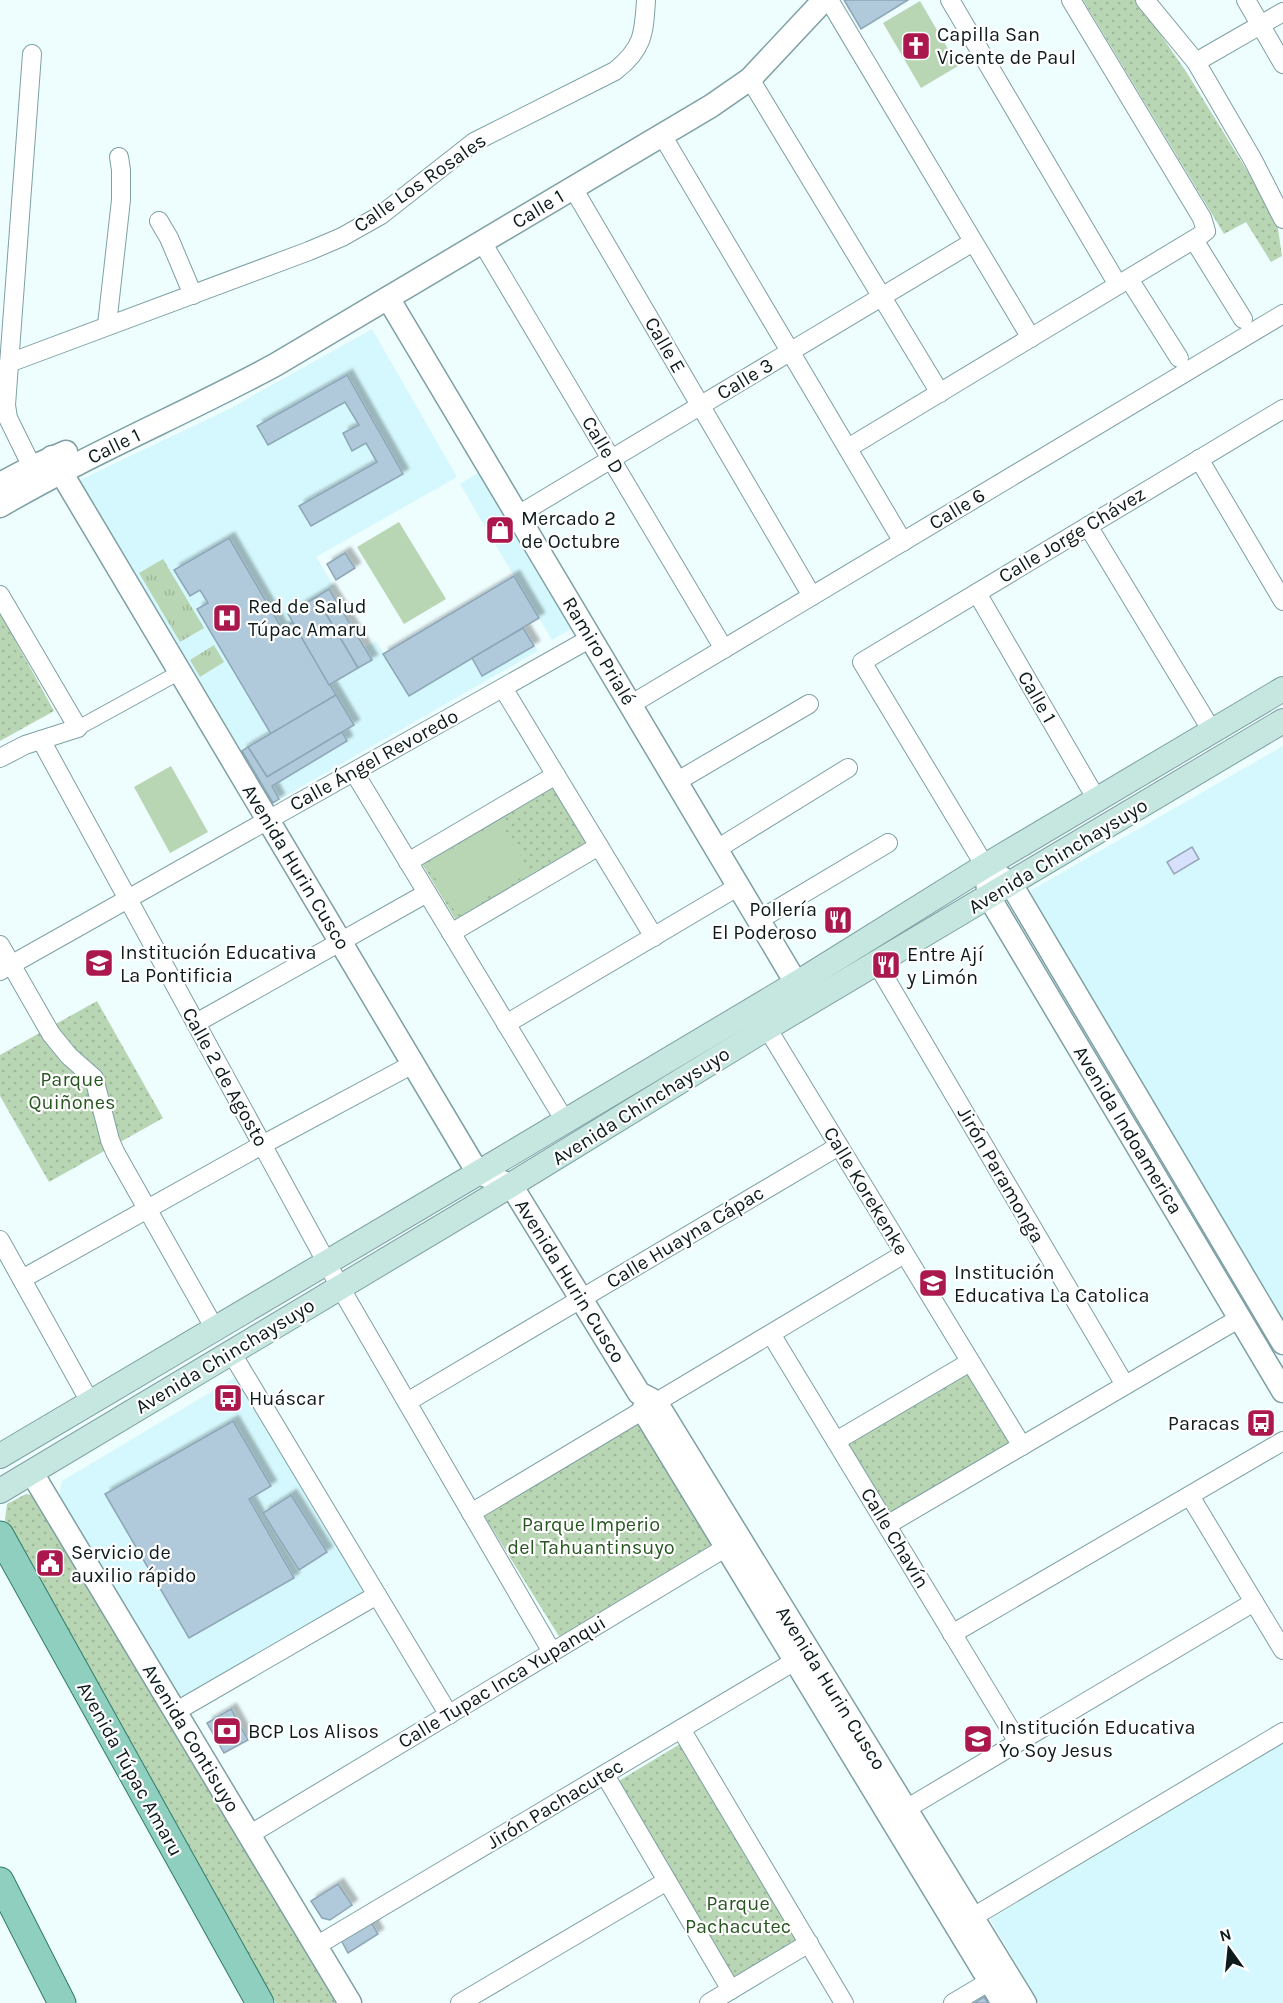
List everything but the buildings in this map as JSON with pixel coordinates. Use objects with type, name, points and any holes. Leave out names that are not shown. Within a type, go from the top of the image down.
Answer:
[{"type":"main road","name":"Avenida Chinchaysuyo","points":[[0,1456],[796,983],[985,866],[1283,689]]},
{"type":"main road","name":"Avenida Chinchaysuyo","points":[[0,1491],[511,1185],[767,1028],[1283,721]]},
{"type":"main road","points":[[94,1435],[88,1424],[90,1418],[93,1413],[120,1396],[121,1384]]},
{"type":"main road","name":"Avenida Túpac Amaru","points":[[0,1535],[260,2003]]},
{"type":"main road","points":[[0,1881],[62,2003]]},
{"type":"street","name":"Calle Los Rosales","points":[[9,363],[309,251],[359,228],[381,215],[474,141],[615,71],[629,60],[638,48],[644,32],[646,0]]},
{"type":"street","name":"Calle 1","points":[[0,506],[36,475],[56,464],[230,389],[275,365],[731,93],[750,79],[824,0]]},
{"type":"street","points":[[829,0],[1030,338]]},
{"type":"street","points":[[950,0],[1124,282],[1179,358]]},
{"type":"street","points":[[848,448],[1200,236],[1205,225],[1202,218],[1071,0]]},
{"type":"street","points":[[1145,0],[1196,63],[1253,160],[1283,219]]},
{"type":"street","points":[[1246,0],[1283,63]]},
{"type":"street","points":[[1196,63],[1283,12]]},
{"type":"street","points":[[32,54],[6,405],[8,418],[36,475]]},
{"type":"street","points":[[750,79],[940,393]]},
{"type":"street","points":[[662,135],[903,542]]},
{"type":"street","points":[[107,325],[121,200],[119,157]]},
{"type":"street","name":"Calle E","points":[[573,188],[812,596]]},
{"type":"street","points":[[159,221],[169,238],[193,295]]},
{"type":"street","points":[[1200,236],[1243,319]]},
{"type":"street","name":"Calle D","points":[[482,242],[724,648]]},
{"type":"street","name":"Calle 3","points":[[518,515],[973,242]]},
{"type":"street","name":"Ramiro Prialé","points":[[388,298],[809,1004]]},
{"type":"street","name":"Calle 6","points":[[630,705],[1283,315]]},
{"type":"street","name":"Calle Jorge Chávez","points":[[861,662],[1283,409]]},
{"type":"street","points":[[1199,459],[1283,601]]},
{"type":"street","name":"Avenida Hurin Cusco","points":[[56,464],[478,1173],[511,1185],[639,1393],[650,1406],[906,1809],[1025,2003]]},
{"type":"street","name":"Calle 1","points":[[0,484],[36,475]]},
{"type":"street","points":[[1088,526],[1212,731]]},
{"type":"street","name":"Calle 1","points":[[976,593],[1097,800]]},
{"type":"street","points":[[0,595],[78,729]]},
{"type":"street","name":"Calle Ángel Revoredo","points":[[5,968],[591,638]]},
{"type":"street","name":"Avenida Indoamerica","points":[[861,662],[985,866],[989,897],[1283,1391]]},
{"type":"street","points":[[0,758],[14,750],[78,729],[180,672]]},
{"type":"street","points":[[503,688],[654,936]]},
{"type":"street","points":[[676,782],[809,704]]},
{"type":"street","name":"Calle 2 de Agosto","points":[[41,740],[340,1287],[552,1652]]},
{"type":"street","points":[[717,849],[848,768]]},
{"type":"street","points":[[354,772],[565,1121]]},
{"type":"street","points":[[408,862],[556,775]]},
{"type":"street","points":[[759,920],[888,843]]},
{"type":"street","points":[[451,933],[599,846]]},
{"type":"street","name":"Avenida Indoamerica","points":[[985,866],[1011,884],[1283,1343]]},
{"type":"street","points":[[506,1024],[739,886]]},
{"type":"street","points":[[196,1023],[427,893]]},
{"type":"street","points":[[0,945],[5,968],[51,1034],[69,1056],[94,1078],[110,1140],[215,1329]]},
{"type":"street","name":"Jirón Paramonga","points":[[877,964],[1125,1385]]},
{"type":"street","name":"Calle Korekenke","points":[[767,1028],[1022,1446]]},
{"type":"street","points":[[22,1279],[413,1064]]},
{"type":"street","name":"Calle Huayna Cápac","points":[[407,1402],[839,1146]]},
{"type":"street","points":[[0,1240],[90,1402]]},
{"type":"street","points":[[471,1513],[904,1254]]},
{"type":"street","points":[[887,1526],[1240,1318]]},
{"type":"street","name":"Calle Chavín","points":[[771,1334],[1018,1742]]},
{"type":"street","points":[[231,1352],[448,1715]]},
{"type":"street","points":[[836,1441],[970,1362]]},
{"type":"street","name":"Avenida Hurin Cusco","points":[[650,1406],[725,1548],[1003,2003]]},
{"type":"street","points":[[952,1634],[1283,1440]]},
{"type":"street","name":"Avenida Contisuyo","points":[[32,1473],[350,2003]]},
{"type":"street","points":[[1190,1496],[1283,1650]]},
{"type":"street","name":"Calle Tupac Inca Yupanqui","points":[[249,1835],[725,1548]]},
{"type":"street","points":[[175,1712],[377,1595]]},
{"type":"street","points":[[906,1809],[1254,1602]]},
{"type":"street","name":"Jirón Pachacutec","points":[[316,1946],[795,1661]]},
{"type":"street","points":[[681,1729],[844,2003]]},
{"type":"street","points":[[973,1917],[1283,1732]]},
{"type":"street","points":[[605,1775],[731,1990]]},
{"type":"street","points":[[460,2003],[667,1881]]},
{"type":"street","points":[[710,2003],[809,1943]]},
{"type":"street","points":[[953,2003],[990,1981]]},
{"type":"shaded area","points":[[372,329],[457,477],[316,557],[334,586],[330,590],[365,647],[376,641],[384,654],[514,576],[460,484],[478,473],[571,629],[552,640],[539,618],[523,628],[538,651],[273,803],[80,480],[231,408]]},
{"type":"shaded area","points":[[1283,746],[1283,1321],[1030,891]]},
{"type":"shaded area","points":[[1192,847],[1199,859],[1174,874],[1167,862]]},
{"type":"shaded area","points":[[236,1377],[367,1592],[177,1704],[59,1500],[62,1481]]},
{"type":"shaded area","points":[[1283,1743],[1283,2003],[1039,2003],[990,1919]]},
{"type":"green space","points":[[1083,0],[1137,0],[1187,73],[1270,208],[1277,222],[1282,256],[1271,262],[1246,222],[1224,234]]},
{"type":"green space","points":[[920,1],[958,66],[921,88],[883,23]]},
{"type":"green space","points":[[399,522],[446,599],[404,624],[357,547]]},
{"type":"green space","points":[[163,559],[204,628],[180,642],[139,573]]},
{"type":"green space","points":[[0,613],[54,711],[0,741]]},
{"type":"green space","points":[[214,645],[224,662],[200,677],[190,660]]},
{"type":"green space","points":[[171,766],[208,832],[170,853],[134,787]]},
{"type":"green space","points":[[552,784],[589,844],[457,922],[421,862]]},
{"type":"green space","points":[[500,821],[530,872],[457,915],[427,864]]},
{"type":"green space","name":"Parque Quiñones","points":[[97,1001],[163,1118],[49,1182],[0,1096],[0,1055]]},
{"type":"green space","points":[[967,1368],[1013,1446],[891,1518],[845,1440]]},
{"type":"green space","name":"Parque Imperio del Tahuantinsuyo","points":[[643,1421],[718,1545],[560,1638],[483,1514]]},
{"type":"green space","points":[[26,1494],[38,1496],[341,2003],[276,2003],[5,1520],[7,1504]]},
{"type":"green space","name":"Parque Pachacutec","points":[[680,1744],[797,1940],[733,1979],[617,1782]]},
{"type":"place","name":"Capilla San Vicente de Paul","points":[[916,46]]},
{"type":"place","name":"Mercado 2 de Octubre","points":[[500,530]]},
{"type":"place","name":"Red de Salud Túpac Amaru","points":[[227,618]]},
{"type":"place","name":"Pollería El Poderoso","points":[[838,920]]},
{"type":"place","name":"Institución Educativa La Pontificia","points":[[99,963]]},
{"type":"place","name":"Entre Ají y Limón","points":[[886,965]]},
{"type":"place","name":"Institución Educativa La Catolica","points":[[933,1283]]},
{"type":"place","name":"Huáscar","points":[[228,1398]]},
{"type":"place","name":"Paracas","points":[[1261,1423]]},
{"type":"place","name":"Servicio de auxilio rápido","points":[[50,1563]]},
{"type":"place","name":"BCP Los Alisos","points":[[227,1731]]},
{"type":"place","name":"Institución Educativa Yo Soy Jesus","points":[[978,1739]]}]
